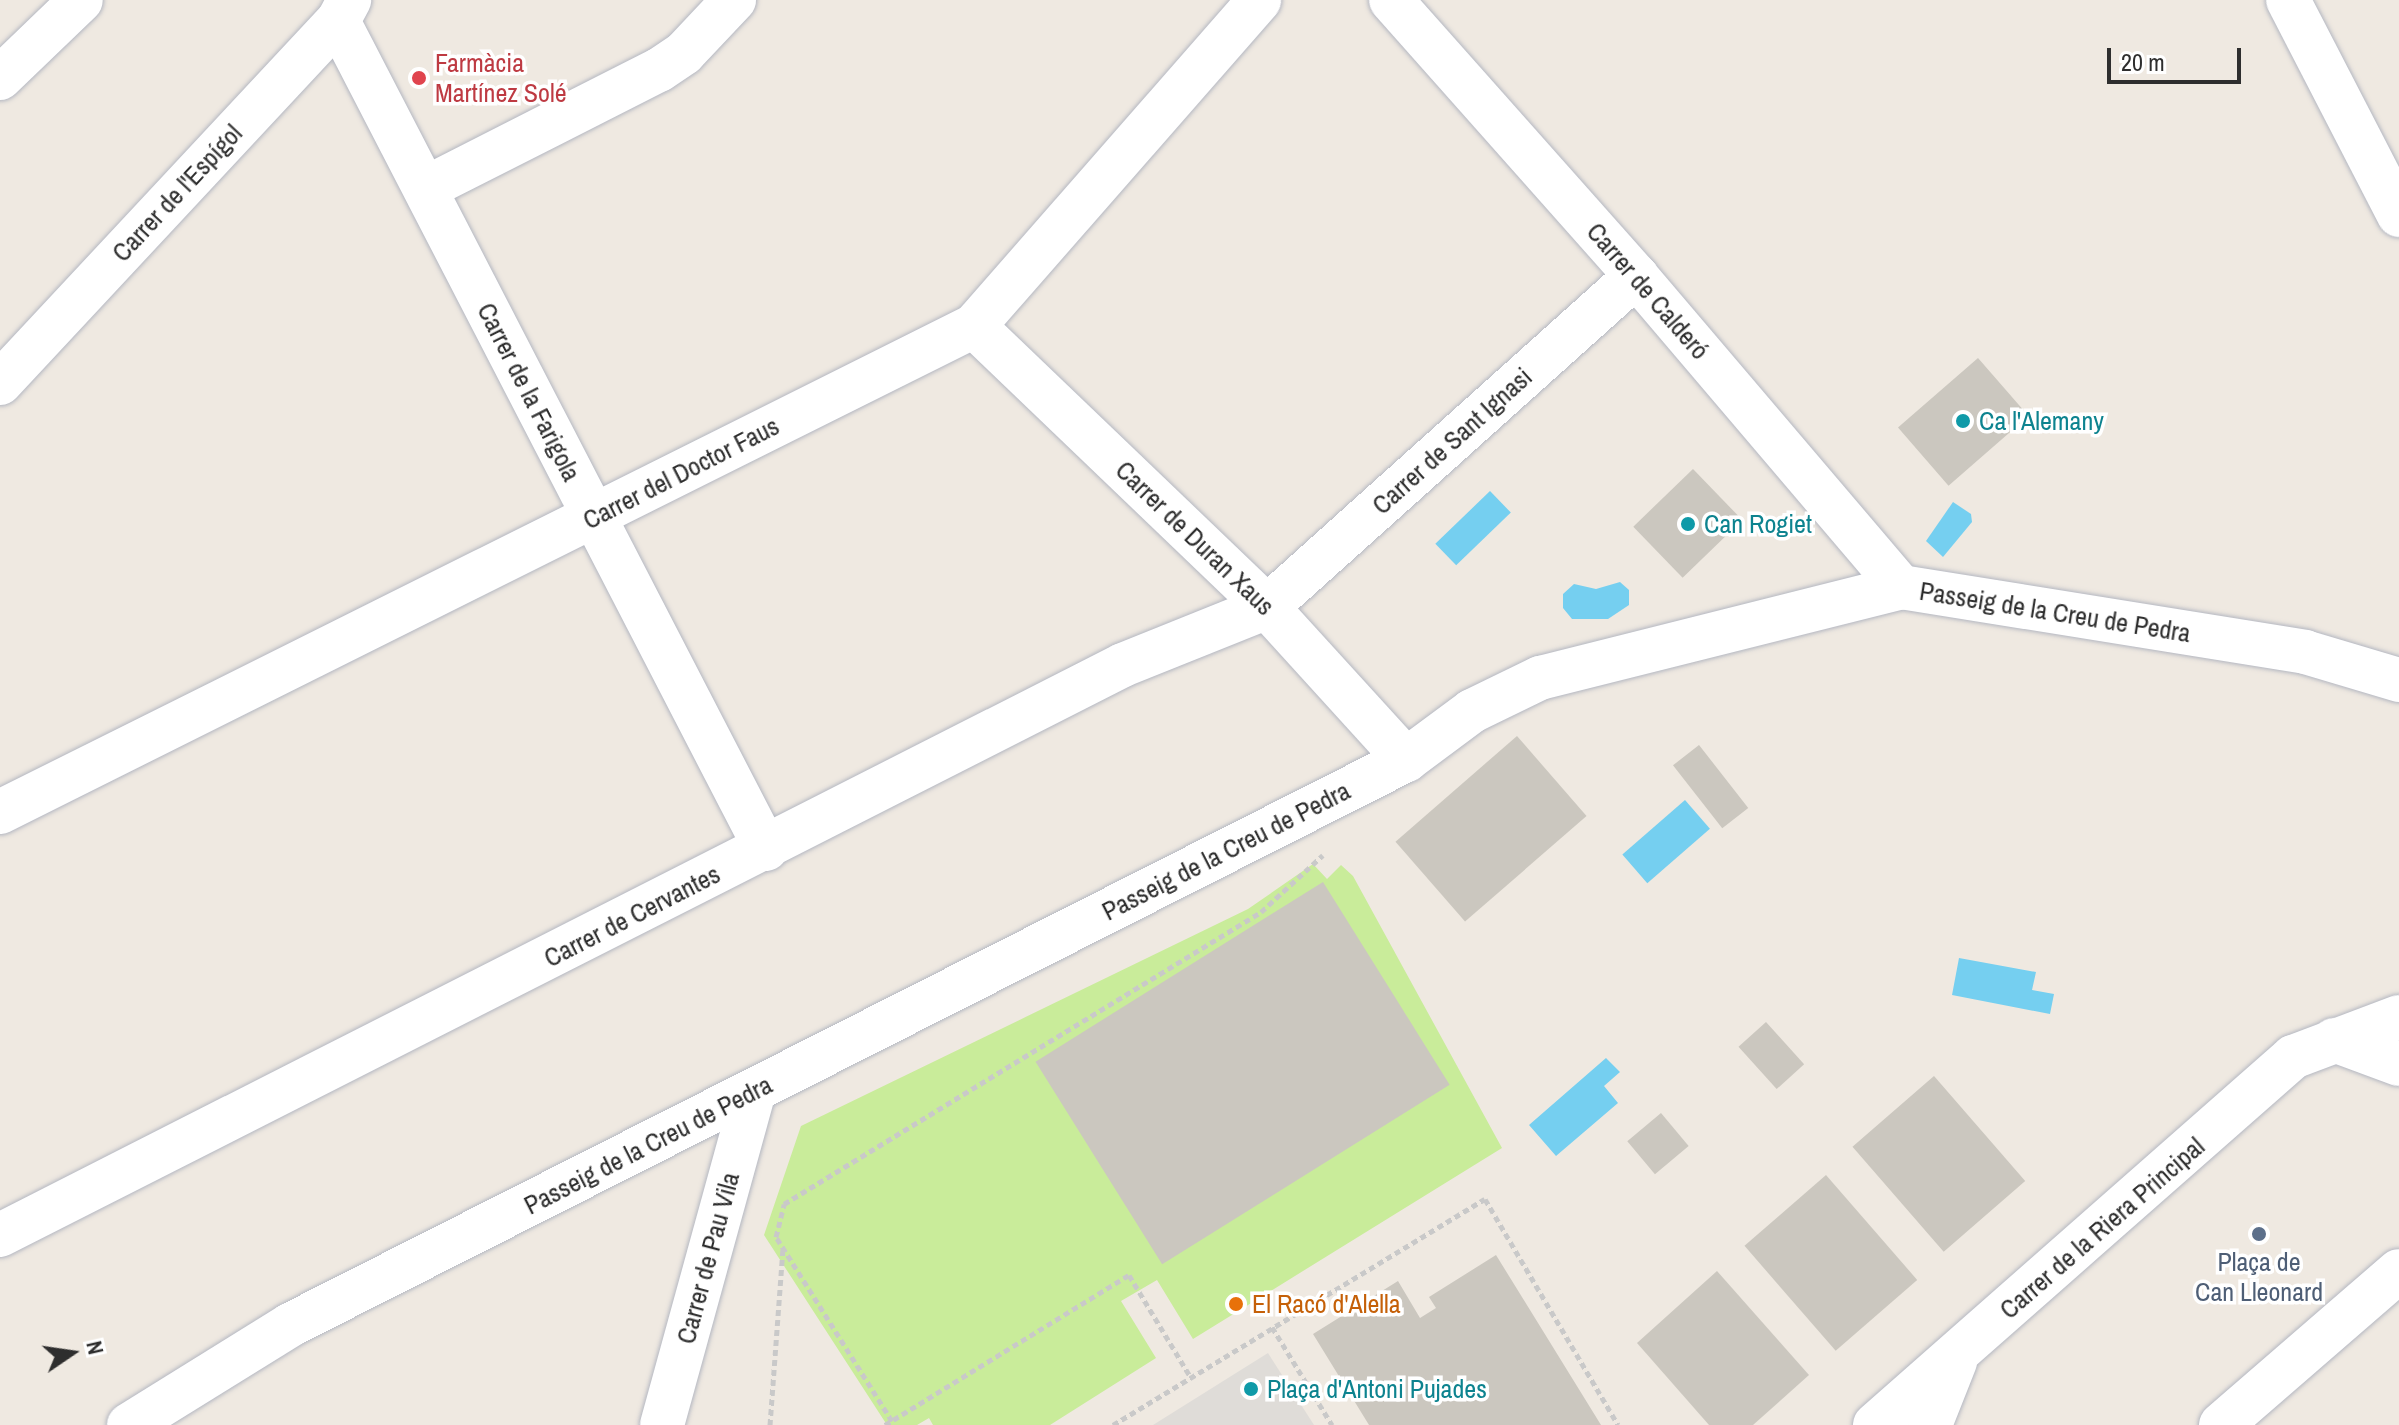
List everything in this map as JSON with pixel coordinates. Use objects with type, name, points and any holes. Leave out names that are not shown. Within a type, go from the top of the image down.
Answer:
[{"type":"street","points":[[0,78],[81,0]]},
{"type":"street","points":[[426,188],[659,70],[684,53],[734,0]]},
{"type":"street","name":"Carrer del Doctor Faus","points":[[0,812],[974,326],[1259,0]]},
{"type":"street","points":[[2288,0],[2399,215]]},
{"type":"street","name":"Carrer de Calderó","points":[[1399,5],[1636,276],[1901,587]]},
{"type":"street","name":"Carrer de la Farigola","points":[[344,10],[426,188],[592,517],[766,849]]},
{"type":"street","name":"Carrer de l'Espígol","points":[[0,383],[344,10]]},
{"type":"street","name":"Carrer de Sant Ignasi","points":[[1267,607],[1636,276]]},
{"type":"street","name":"Carrer de Duran Xaus","points":[[974,326],[1267,607],[1406,760]]},
{"type":"street","name":"Passeig de la Creu de Pedra","points":[[129,1425],[290,1325],[1406,760],[1472,711],[1540,678],[1901,587],[2305,652],[2399,680]]},
{"type":"street","name":"Carrer de Cervantes","points":[[0,1235],[766,849],[1123,665],[1267,607]]},
{"type":"street","name":"Carrer de la Riera Principal","points":[[1875,1425],[2293,1057],[2399,1017]]},
{"type":"street","points":[[2334,1040],[2399,1064]]},
{"type":"street","name":"Carrer de Pau Vila","points":[[662,1425],[754,1091]]},
{"type":"street","points":[[2221,1425],[2399,1271]]},
{"type":"street","points":[[1930,1425],[1959,1353]]},
{"type":"path","points":[[892,1421],[776,1237],[784,1204],[1261,912],[1327,851]]},
{"type":"path","points":[[1113,1425],[1485,1199],[1618,1425]]},
{"type":"path","points":[[770,1425],[783,1247]]},
{"type":"path","points":[[885,1425],[1129,1275],[1190,1376]]},
{"type":"path","points":[[1272,1327],[1332,1425]]},
{"type":"green space","points":[[1313,864],[1327,879],[1341,865],[1353,876],[1502,1148],[1193,1339],[1157,1280],[1121,1301],[1156,1358],[1050,1425],[933,1425],[929,1418],[917,1425],[887,1425],[764,1235],[801,1126],[1248,909]]},
{"type":"shaded area","name":"Plaça d'Antoni Pujades","points":[[1268,1353],[1314,1425],[1153,1425]]},
{"type":"water","points":[[1490,491],[1511,513],[1456,565],[1435,544]]},
{"type":"water","points":[[1953,502],[1971,514],[1972,522],[1943,557],[1926,541]]},
{"type":"water","points":[[1620,582],[1629,590],[1629,605],[1608,619],[1572,619],[1563,608],[1563,594],[1574,584],[1596,589]]},
{"type":"water","points":[[1685,800],[1710,829],[1647,883],[1622,854]]},
{"type":"water","points":[[1959,958],[2036,972],[2032,990],[2054,994],[2050,1014],[1952,995]]},
{"type":"water","points":[[1606,1058],[1620,1072],[1604,1086],[1618,1103],[1556,1156],[1529,1125]]},
{"type":"building","name":"Ca l'Alemany","points":[[1978,358],[2029,416],[1949,486],[1898,428]]},
{"type":"building","name":"Can Rogiet","points":[[1693,469],[1742,520],[1683,578],[1633,527]]},
{"type":"building","points":[[1517,736],[1587,816],[1465,922],[1395,842]]},
{"type":"building","points":[[1699,745],[1748,808],[1722,828],[1673,765]]},
{"type":"building","points":[[1323,882],[1450,1085],[1162,1264],[1036,1062]]},
{"type":"building","points":[[1766,1022],[1804,1064],[1777,1089],[1739,1047]]},
{"type":"building","points":[[1934,1076],[2025,1181],[1944,1252],[1852,1147]]},
{"type":"building","points":[[1661,1113],[1689,1146],[1655,1174],[1627,1141]]},
{"type":"building","points":[[1826,1175],[1917,1280],[1836,1351],[1744,1246]]},
{"type":"building","points":[[1496,1255],[1601,1425],[1369,1425],[1313,1334],[1398,1281],[1420,1318],[1436,1308],[1429,1297]]},
{"type":"building","points":[[1717,1271],[1809,1375],[1753,1425],[1709,1425],[1637,1343]]},
{"type":"place","name":"Farmàcia Martínez Solé","points":[[419,78]]},
{"type":"place","name":"Ca l'Alemany","points":[[1963,421]]},
{"type":"place","name":"Can Rogiet","points":[[1688,524]]},
{"type":"place","name":"Plaça de Can Lleonard","points":[[2259,1234]]},
{"type":"place","name":"El Racó d'Alella","points":[[1236,1304]]},
{"type":"place","name":"Plaça d'Antoni Pujades","points":[[1251,1389]]}]
